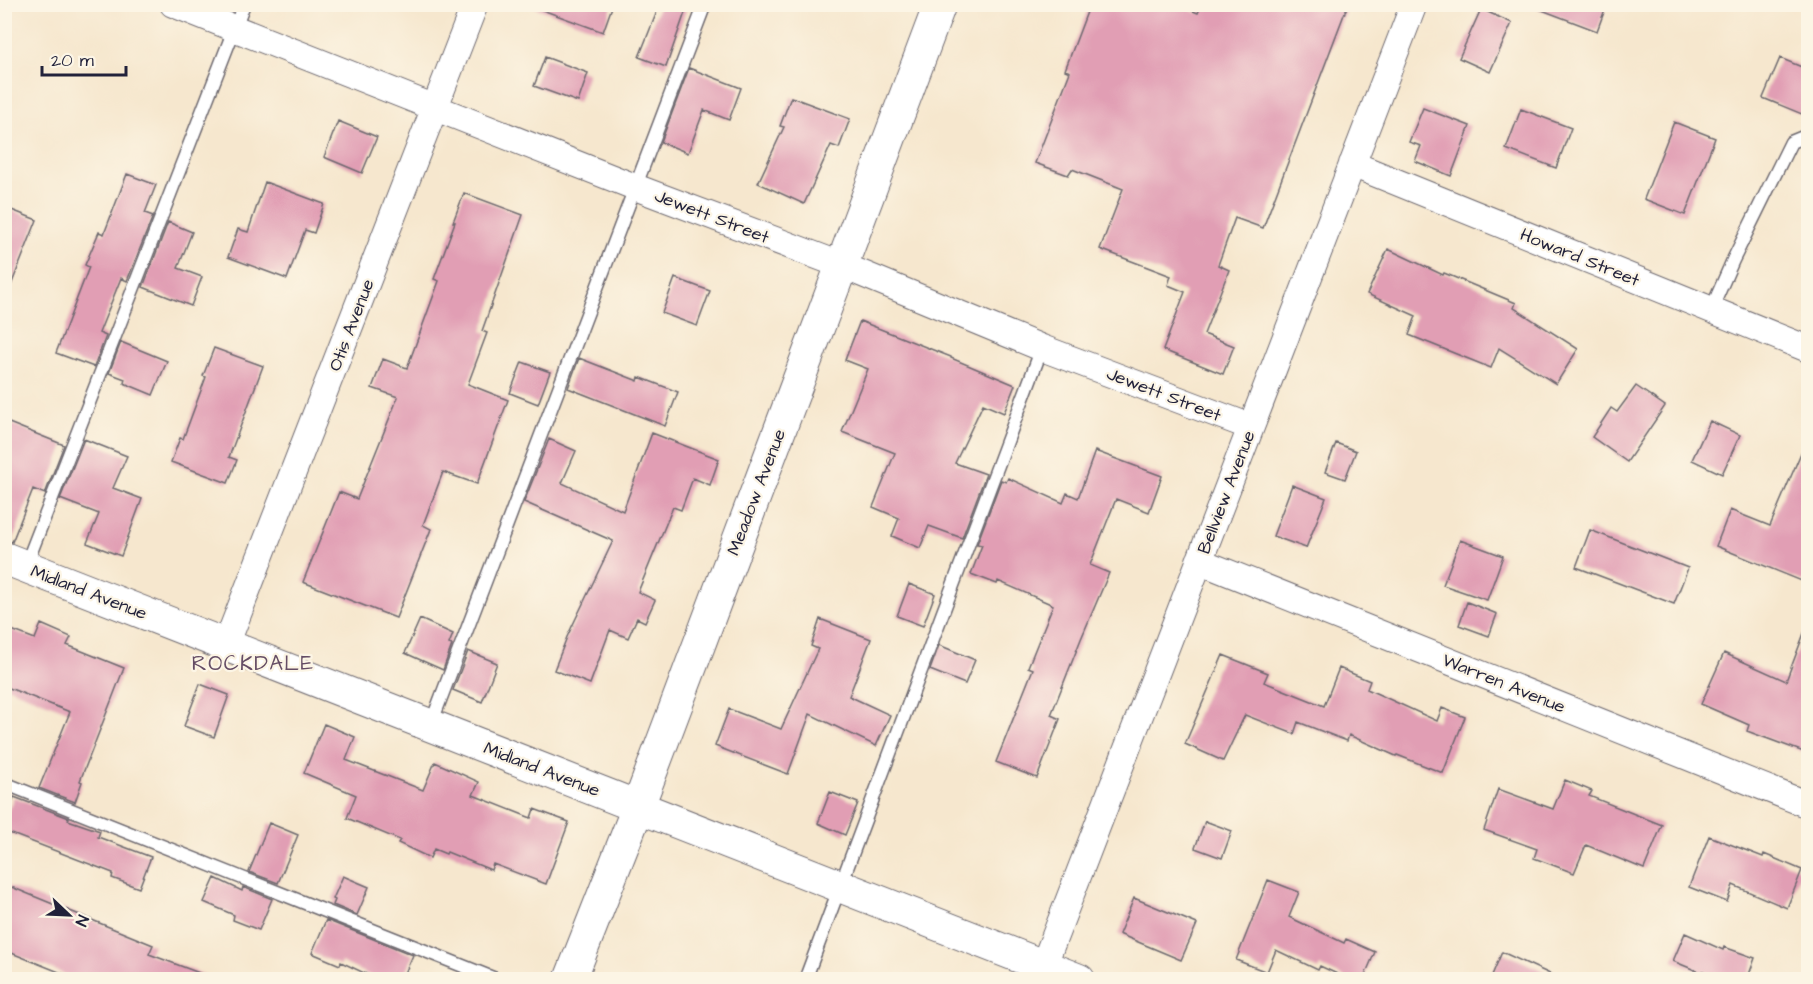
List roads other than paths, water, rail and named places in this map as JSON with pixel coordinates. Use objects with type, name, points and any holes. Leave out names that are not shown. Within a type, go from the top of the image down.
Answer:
[{"type":"street","name":"Jewett Street","points":[[173,4],[635,187],[841,265],[1042,348],[1251,427]]},
{"type":"street","name":"Otis Avenue","points":[[226,645],[475,4]]},
{"type":"street","name":"Meadow Avenue","points":[[570,980],[638,807],[940,4]]},
{"type":"street","name":"Bellview Avenue","points":[[1041,972],[1414,4]]},
{"type":"street","name":"Howard Street","points":[[1352,164],[1809,349]]},
{"type":"street","name":"Warren Avenue","points":[[1199,561],[1809,805]]},
{"type":"street","name":"Midland Avenue","points":[[15,562],[840,887],[1041,972],[1079,980]]},
{"type":"lane","points":[[15,562],[244,4]]},
{"type":"lane","points":[[430,726],[705,4]]},
{"type":"lane","points":[[1711,310],[1732,260],[1791,142],[1809,135]]},
{"type":"lane","points":[[805,980],[1042,348]]},
{"type":"lane","points":[[4,783],[498,980]]},
{"type":"district","name":"ROCKDALE","points":[[253,663]]}]
